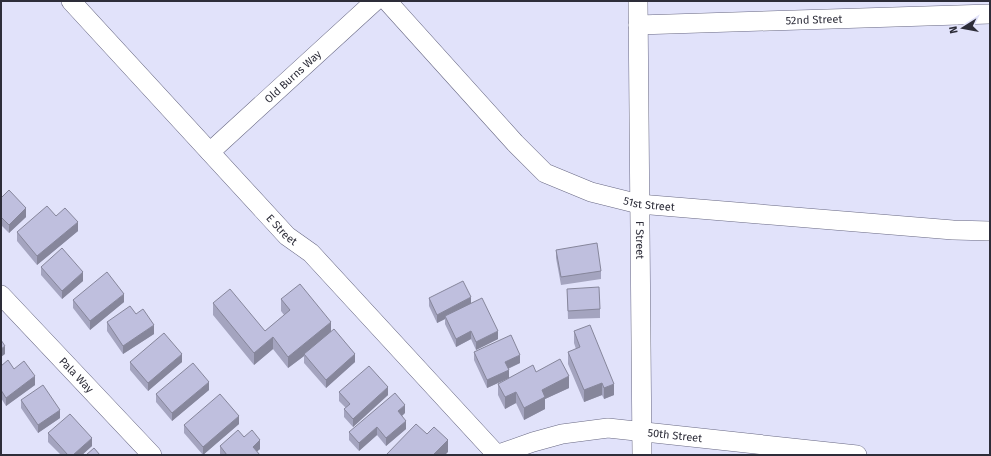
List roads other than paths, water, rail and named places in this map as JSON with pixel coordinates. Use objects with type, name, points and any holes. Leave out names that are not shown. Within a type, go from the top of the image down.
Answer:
[{"type":"street","name":"E Street","points":[[71,1],[287,236],[311,253],[496,455]]},
{"type":"street","name":"Old Burns Way","points":[[210,152],[375,1]]},
{"type":"street","name":"51st Street","points":[[388,1],[516,144],[545,173],[591,192],[638,204],[945,229],[990,231]]},
{"type":"street","name":"F Street","points":[[638,1],[638,204],[642,455]]},
{"type":"street","name":"52nd Street","points":[[638,25],[917,9],[990,14]]},
{"type":"street","name":"Pala Way","points":[[1,295],[152,455]]},
{"type":"street","name":"50th Street","points":[[496,455],[562,434],[608,428],[857,455]]}]
